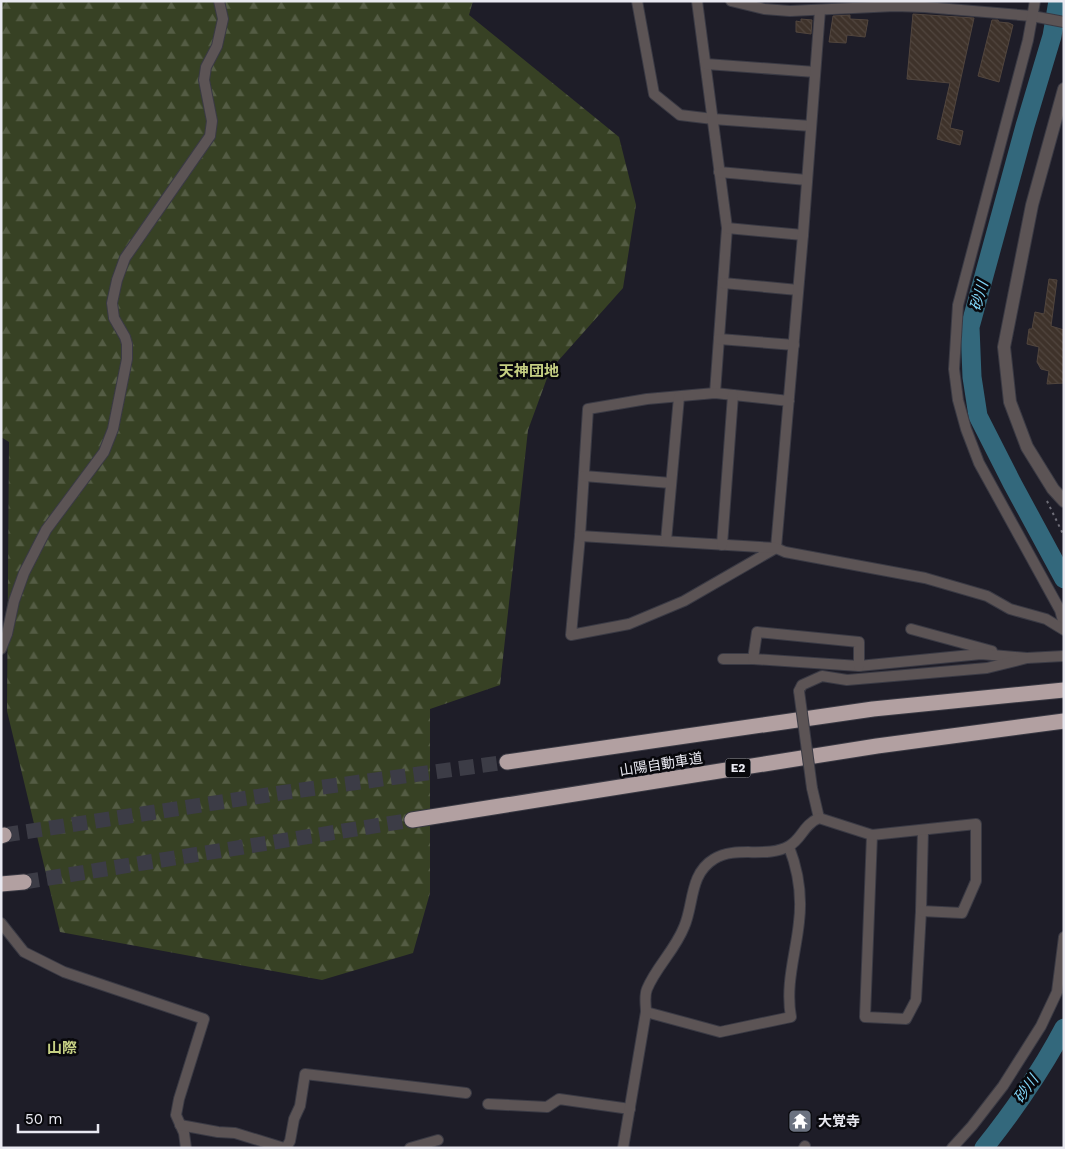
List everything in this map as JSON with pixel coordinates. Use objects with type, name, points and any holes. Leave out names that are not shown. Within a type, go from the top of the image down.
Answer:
[{"type":"highway","name":"山陽自動車道","points":[[507,762],[873,710],[1064,690]]},
{"type":"highway","name":"山陽自動車道","points":[[412,820],[876,746],[1064,722]]},
{"type":"highway","points":[[1,884],[24,882]]},
{"type":"street","points":[[1,649],[24,573],[46,530],[104,452],[112,429],[127,344],[114,318],[112,303],[117,280],[125,258],[210,136],[212,121],[204,80],[206,67],[217,46],[223,19],[219,1]]},
{"type":"street","points":[[638,1],[654,94],[680,115],[811,126]]},
{"type":"street","points":[[697,1],[727,228],[715,393]]},
{"type":"street","points":[[732,1],[764,9],[820,10],[857,4],[925,7],[1035,16],[1064,22]]},
{"type":"street","points":[[1035,1],[1035,16],[958,305],[954,369],[958,400],[966,429],[979,463],[1060,610],[1063,629]]},
{"type":"street","points":[[776,548],[820,10]]},
{"type":"street","points":[[706,64],[815,72]]},
{"type":"street","points":[[1064,89],[1032,205],[1004,347],[1010,402],[1027,447],[1053,489],[1064,501]]},
{"type":"street","points":[[719,172],[807,180]]},
{"type":"street","points":[[727,228],[803,235]]},
{"type":"street","points":[[723,284],[798,290]]},
{"type":"street","points":[[719,338],[794,345]]},
{"type":"street","points":[[776,548],[696,595],[674,605],[629,624],[571,635],[580,536],[588,410],[647,399],[715,393],[788,401]]},
{"type":"street","points":[[722,545],[733,395]]},
{"type":"street","points":[[666,541],[678,397]]},
{"type":"street","points":[[584,476],[671,483]]},
{"type":"street","points":[[580,536],[776,548],[785,552],[924,578],[987,596],[1010,609],[1046,619],[1063,629]]},
{"type":"street","points":[[911,629],[984,648],[1001,655]]},
{"type":"street","points":[[753,659],[757,632],[859,642],[858,666]]},
{"type":"street","points":[[723,659],[753,659],[858,666],[961,656],[1001,655],[1027,658],[1064,656]]},
{"type":"street","points":[[819,818],[812,788],[799,691],[802,684],[822,676],[847,680],[978,669],[1027,658]]},
{"type":"street","points":[[623,1148],[646,1012],[646,992],[652,979],[675,946],[685,925],[694,884],[703,869],[714,859],[730,853],[764,852],[789,847],[810,822],[819,818],[872,835],[976,824],[976,881],[962,913],[922,911]]},
{"type":"street","points":[[872,835],[865,1017],[906,1019],[916,1000],[922,911],[923,830]]},
{"type":"street","points":[[646,1012],[720,1032],[791,1016],[789,993],[791,967],[800,910],[798,877],[789,847]]},
{"type":"street","points":[[1,923],[24,952],[64,972],[204,1019],[179,1099],[176,1115],[184,1133],[186,1148]]},
{"type":"street","points":[[952,1148],[1003,1086],[1045,1019],[1056,992],[1064,937]]},
{"type":"street","points":[[180,1125],[235,1134],[285,1148],[290,1141],[294,1119],[300,1106],[305,1074],[466,1093]]},
{"type":"street","points":[[488,1104],[547,1107],[559,1099],[630,1109]]},
{"type":"street","points":[[410,1148],[438,1140]]},
{"type":"green space","points":[[1,1],[473,1],[469,15],[619,137],[636,205],[623,288],[550,370],[528,430],[500,685],[430,709],[430,893],[413,953],[322,980],[60,932],[7,711],[9,442],[1,437]]},
{"type":"building","points":[[913,14],[974,18],[950,128],[963,131],[960,145],[937,139],[950,83],[907,79]]},
{"type":"building","points":[[850,15],[850,19],[868,20],[865,37],[847,35],[846,43],[829,42],[833,16]]},
{"type":"building","points":[[801,19],[812,20],[811,34],[796,32],[796,21],[801,22]]},
{"type":"building","points":[[992,20],[1013,25],[999,82],[978,76]]},
{"type":"building","points":[[1049,279],[1057,280],[1051,326],[1064,330],[1064,383],[1047,384],[1049,371],[1041,369],[1037,362],[1039,347],[1027,344],[1029,329],[1032,329],[1035,312],[1044,314]]},
{"type":"waterway","name":"砂川","points":[[1058,1],[1052,36],[1025,126],[970,327],[972,377],[978,416],[1064,579]]},
{"type":"waterway","name":"砂川","points":[[984,1148],[1027,1090],[1064,1028]]},
{"type":"tunnel","points":[[4,835],[287,792],[507,762]]},
{"type":"tunnel","points":[[24,882],[412,820]]},
{"type":"place","name":"大覚寺","points":[[800,1121]]},
{"type":"district","name":"天神団地","points":[[529,371]]},
{"type":"district","name":"山際","points":[[62,1048]]}]
